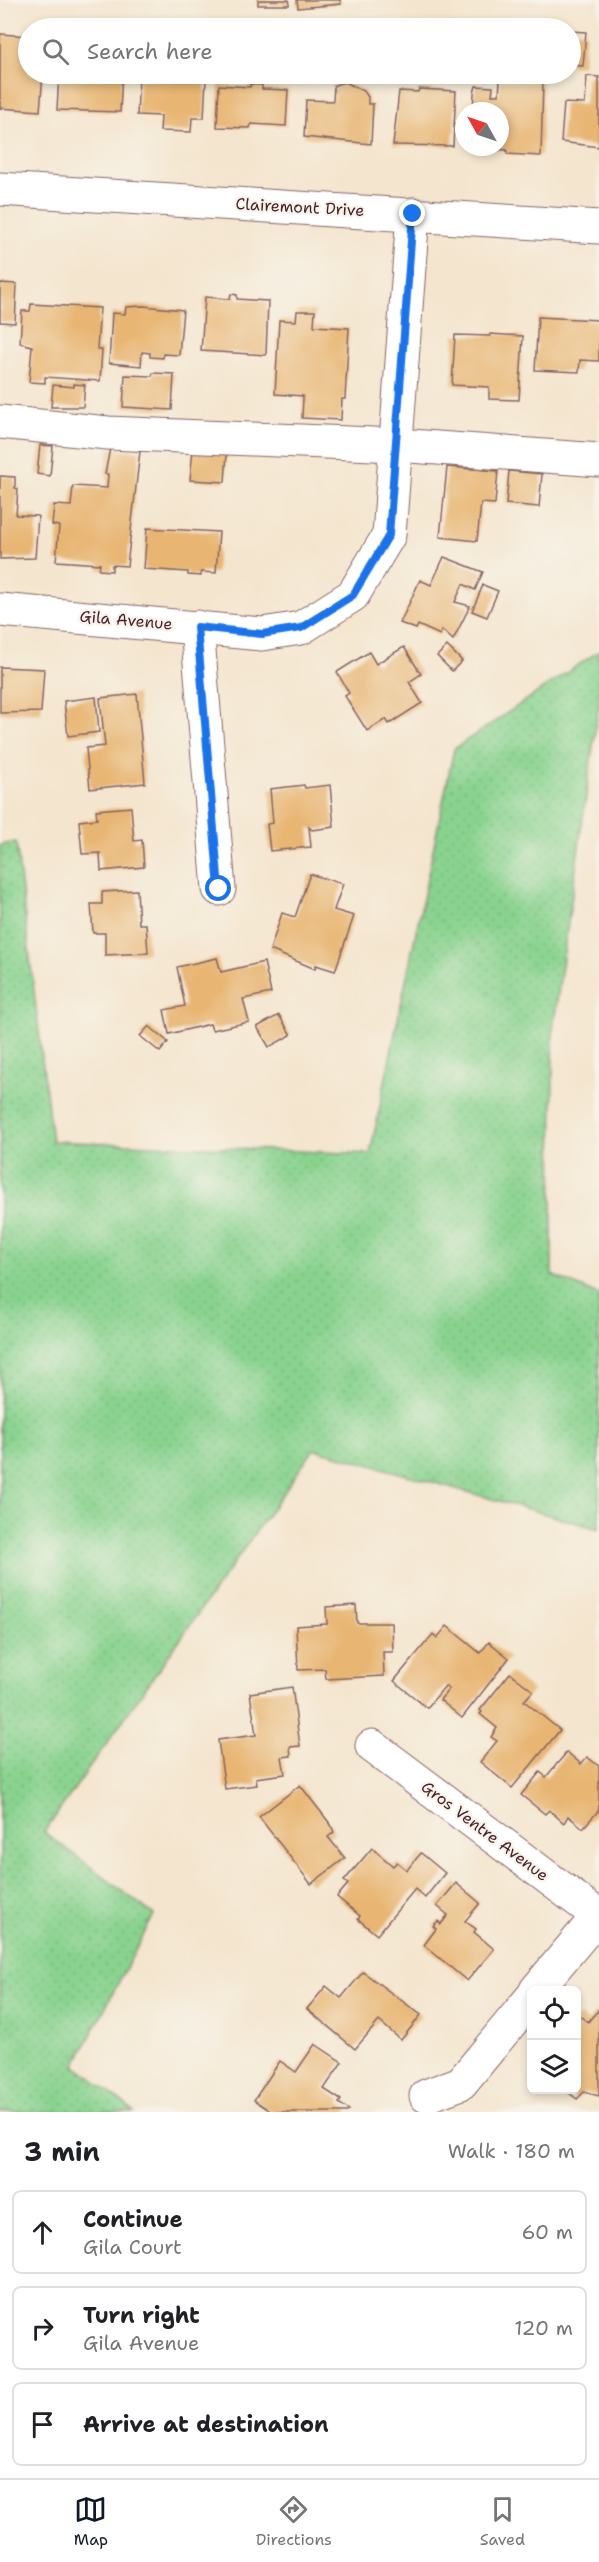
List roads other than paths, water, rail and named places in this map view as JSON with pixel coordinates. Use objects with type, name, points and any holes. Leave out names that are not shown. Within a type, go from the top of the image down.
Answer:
[{"type":"street","name":"Clairemont Drive","points":[[0,189],[599,227]]},
{"type":"street","name":"Gila Avenue","points":[[0,610],[262,634],[301,628],[353,595],[389,535],[413,214]]},
{"type":"street","points":[[0,422],[108,433],[397,445],[599,460]]},
{"type":"street","points":[[197,627],[219,889]]},
{"type":"street","name":"Gros Ventre Avenue","points":[[372,1746],[599,1915]]},
{"type":"street","points":[[539,1986],[599,1915]]},
{"type":"street","points":[[426,2096],[461,2083],[527,2001]]}]
